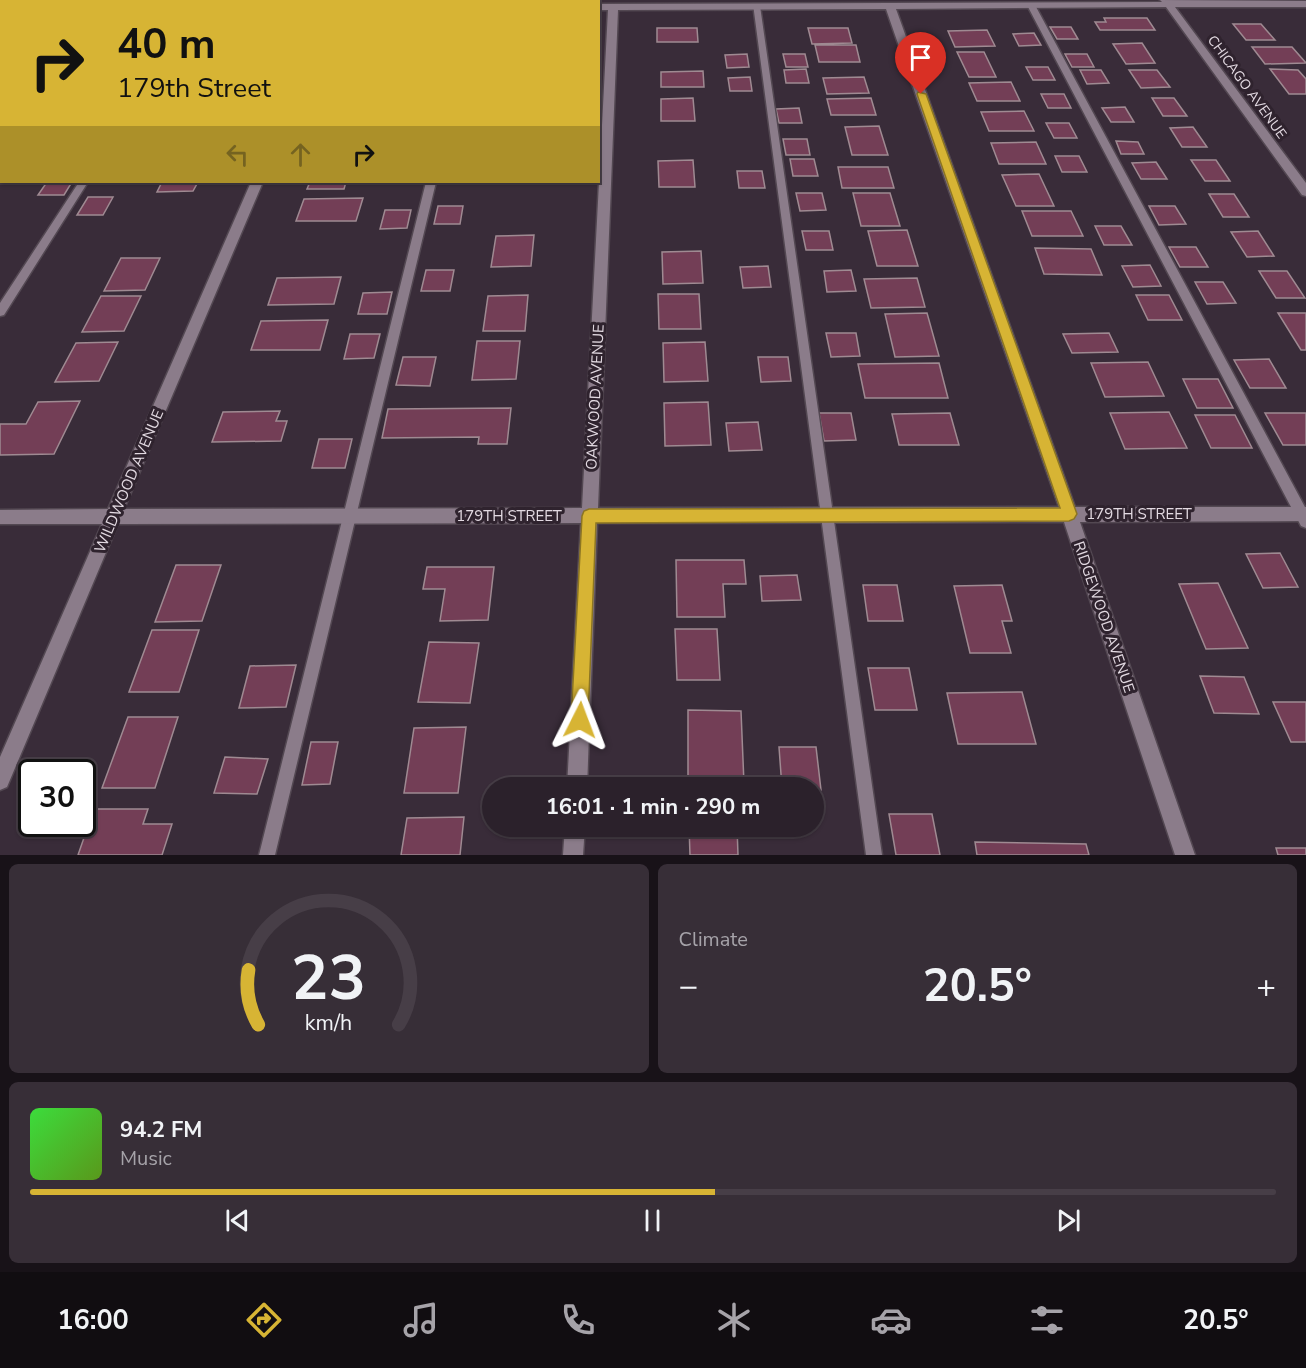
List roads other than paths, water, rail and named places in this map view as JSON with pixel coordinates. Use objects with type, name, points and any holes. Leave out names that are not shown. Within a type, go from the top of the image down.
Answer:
[{"type":"street","name":"CHICAGO AVENUE","points":[[1166,2],[1306,192]]},
{"type":"street","points":[[606,7],[1303,3]]},
{"type":"street","name":"RIDGEWOOD AVENUE","points":[[890,6],[1069,514],[1185,855]]},
{"type":"street","name":"OAKWOOD AVENUE","points":[[577,777],[589,516],[606,7]]},
{"type":"street","name":"WILDWOOD AVENUE","points":[[0,780],[257,183]]},
{"type":"street","name":"179TH STREET","points":[[0,517],[1069,514],[1305,517]]},
{"type":"street","points":[[573,855],[574,837]]},
{"type":"lane","points":[[1030,5],[1305,517]]},
{"type":"lane","points":[[756,6],[874,855]]},
{"type":"lane","points":[[0,312],[81,183]]},
{"type":"lane","points":[[267,855],[431,183]]}]
